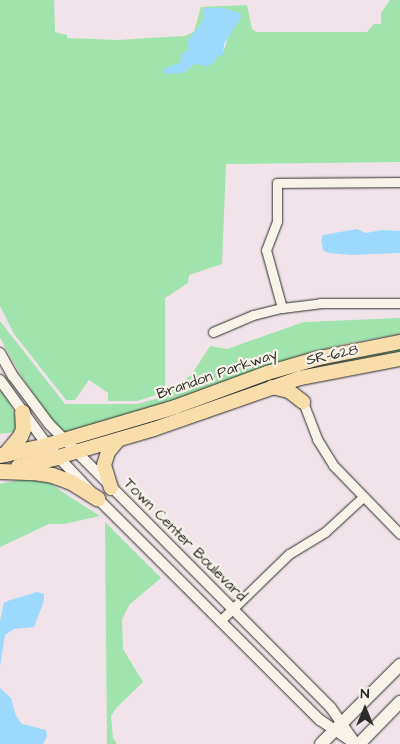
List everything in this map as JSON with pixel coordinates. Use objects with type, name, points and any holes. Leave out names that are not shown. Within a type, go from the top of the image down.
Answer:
[{"type":"highway","points":[[2,454],[20,436],[22,412]]},
{"type":"highway","points":[[2,454],[47,444]]},
{"type":"highway","points":[[0,471],[58,457]]},
{"type":"highway","points":[[0,471],[34,472],[52,476],[71,482],[96,498]]},
{"type":"main road","name":"Brandon Parkway","points":[[47,444],[175,407],[267,373],[319,358],[400,342]]},
{"type":"main road","name":"SR-628","points":[[271,387],[313,375],[400,359]]},
{"type":"main road","points":[[303,402],[306,387],[313,375]]},
{"type":"main road","name":"Brandon Parkway","points":[[58,457],[118,440],[271,387]]},
{"type":"main road","points":[[271,387],[293,392],[303,402]]},
{"type":"main road","points":[[111,488],[104,465],[108,452],[118,440]]},
{"type":"main road","points":[[321,744],[400,665]]},
{"type":"main road","points":[[356,744],[400,702]]},
{"type":"street","points":[[282,308],[266,250],[277,221],[277,183],[400,182]]},
{"type":"street","points":[[213,332],[254,315],[282,308],[320,303],[400,303]]},
{"type":"street","name":"Town Center Boulevard","points":[[0,353],[31,400],[64,440],[332,708],[338,727]]},
{"type":"street","name":"Town Center Boulevard","points":[[0,380],[47,444],[96,498],[320,720],[338,727],[356,744]]},
{"type":"street","points":[[303,402],[322,449],[339,473],[400,534]]},
{"type":"street","points":[[220,621],[289,554],[325,532],[363,497]]},
{"type":"green space","points":[[0,0],[54,0],[55,32],[67,35],[67,38],[117,40],[185,36],[194,32],[201,7],[247,5],[252,29],[256,32],[367,32],[374,24],[381,24],[381,13],[390,0],[400,0],[400,162],[226,164],[222,264],[189,275],[188,283],[165,298],[165,392],[137,401],[108,401],[108,393],[89,380],[75,400],[66,400],[14,334],[0,306]],"holes":[[[204,17],[241,17],[230,31],[224,50],[218,56],[195,63],[183,73],[173,66],[180,63],[189,50],[188,41]]]},
{"type":"green space","points":[[400,318],[400,334],[344,344],[296,357],[143,411],[65,432],[59,429],[22,377],[0,338],[0,321],[65,404],[137,404],[166,396],[192,374],[210,346],[227,349],[304,322]]},
{"type":"green space","points":[[400,346],[400,355],[230,399],[85,444],[84,441],[85,439],[291,370]]},
{"type":"green space","points":[[0,390],[17,418],[14,432],[0,434]]},
{"type":"green space","points":[[36,476],[44,478],[100,516],[64,524],[49,524],[0,547],[0,484]]},
{"type":"green space","points":[[105,522],[161,578],[130,604],[122,619],[123,649],[143,682],[117,707],[111,716],[113,738],[117,744],[107,744]]},
{"type":"water","points":[[203,8],[224,8],[240,13],[241,17],[224,44],[223,55],[218,56],[215,62],[205,67],[195,63],[183,73],[165,74],[163,71],[165,68],[180,63],[181,54],[189,50],[187,41],[204,17]]},
{"type":"water","points":[[357,229],[366,233],[383,230],[400,231],[400,253],[351,255],[329,253],[323,250],[321,240],[323,235]]},
{"type":"water","points":[[37,592],[44,594],[44,601],[34,627],[14,629],[5,635],[0,666],[0,621],[4,602]]},
{"type":"water","points":[[0,688],[11,698],[16,716],[22,724],[46,730],[47,736],[43,744],[0,744]]}]
